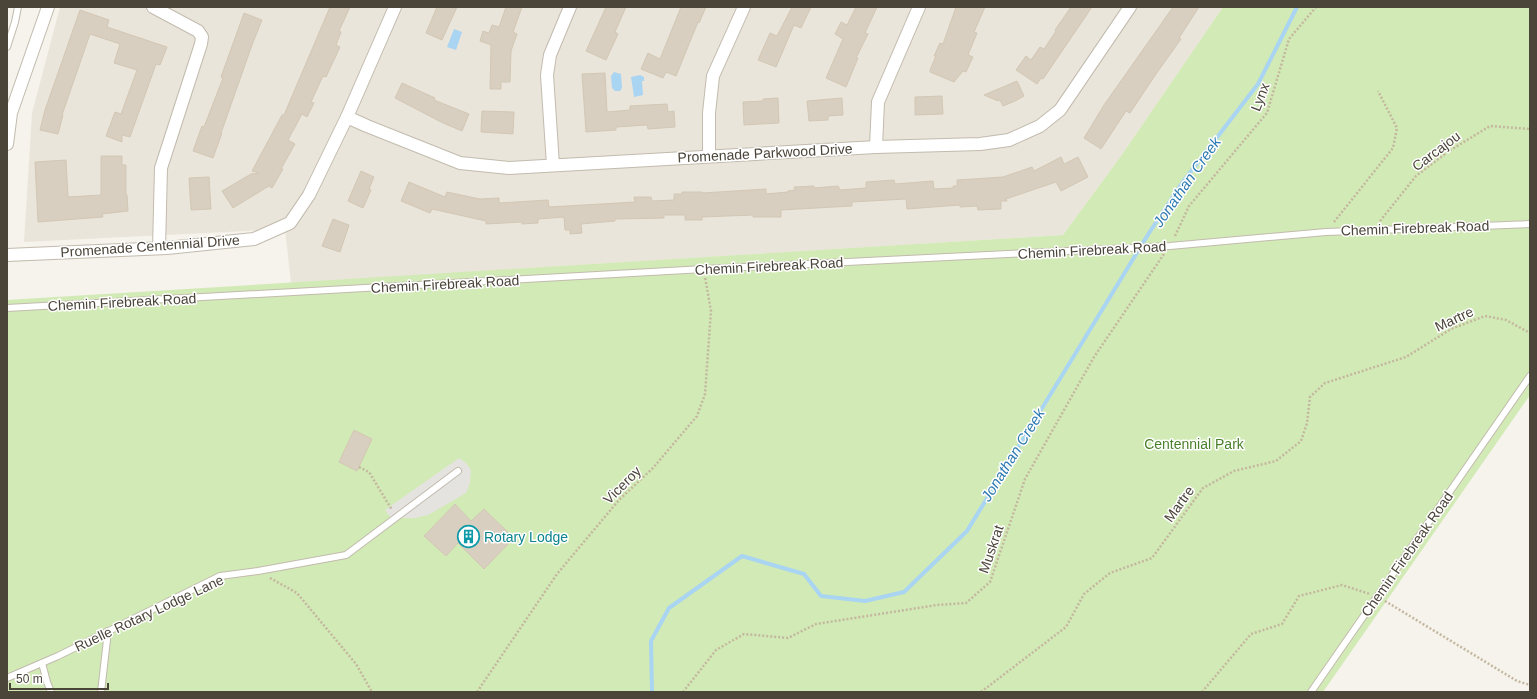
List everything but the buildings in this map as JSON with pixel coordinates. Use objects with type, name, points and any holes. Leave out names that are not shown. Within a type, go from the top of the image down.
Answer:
[{"type":"street","points":[[7,144],[12,113],[48,7]]},
{"type":"street","points":[[153,7],[198,31],[202,37],[161,168],[159,248]]},
{"type":"street","name":"Promenade Centennial Drive","points":[[7,255],[159,248],[254,239],[290,223],[309,195],[347,116],[395,7]]},
{"type":"street","points":[[553,165],[547,75],[550,55],[570,7]]},
{"type":"street","points":[[708,156],[709,113],[713,76],[744,7]]},
{"type":"street","points":[[876,147],[878,102],[919,7]]},
{"type":"street","name":"Promenade Parkwood Drive","points":[[347,116],[367,126],[460,163],[509,168],[876,147],[980,144],[1009,140],[1040,126],[1060,110],[1130,7]]},
{"type":"street","points":[[7,243],[7,255]]},
{"type":"lane","points":[[7,47],[18,7]]},
{"type":"lane","name":"Chemin Firebreak Road","points":[[7,308],[704,269],[1170,246],[1326,232],[1530,224]]},
{"type":"lane","name":"Chemin Firebreak Road","points":[[1311,692],[1530,376]]},
{"type":"lane","name":"Ruelle Rotary Lodge Lane","points":[[7,678],[108,631],[220,576],[258,571],[346,555],[458,470]]},
{"type":"lane","points":[[101,692],[108,631]]},
{"type":"lane","points":[[42,662],[46,682],[51,692]]},
{"type":"path","name":"Lynx","points":[[1170,246],[1190,206],[1267,113],[1289,39],[1316,7]]},
{"type":"path","points":[[1326,232],[1394,148],[1397,128],[1378,91]]},
{"type":"path","name":"Carcajou","points":[[1373,230],[1416,176],[1449,151],[1490,126],[1530,129]]},
{"type":"path","name":"Muskrat","points":[[683,692],[716,650],[744,634],[788,638],[816,624],[937,605],[966,603],[990,582],[1025,479],[1094,357],[1170,246]]},
{"type":"path","name":"Viceroy","points":[[477,692],[557,574],[619,500],[653,468],[697,416],[705,394],[711,311],[704,269]]},
{"type":"path","name":"Martre","points":[[981,692],[1066,627],[1084,594],[1110,573],[1152,558],[1203,488],[1234,471],[1276,462],[1301,441],[1307,424],[1310,397],[1325,383],[1406,357],[1451,329],[1485,316],[1506,320],[1530,333]]},
{"type":"path","points":[[358,467],[369,472],[396,517]]},
{"type":"path","points":[[258,571],[297,593],[356,664],[372,692]]},
{"type":"path","points":[[1202,692],[1251,634],[1282,624],[1300,596],[1342,585],[1378,596],[1517,681],[1530,685]]},
{"type":"shaded area","points":[[60,7],[1223,7],[1121,156],[1063,235],[291,283],[285,229],[24,242],[32,113]]},
{"type":"shaded area","points":[[459,458],[466,463],[471,470],[470,483],[466,493],[428,515],[415,518],[391,518],[385,510]]},
{"type":"green space","name":"Centennial Park","points":[[1223,7],[1530,7],[1530,395],[1323,692],[7,692],[7,300],[1063,235],[1121,156]]},
{"type":"water","points":[[454,29],[462,32],[456,50],[447,47]]},
{"type":"water","points":[[614,72],[621,74],[622,88],[620,91],[615,91],[612,88],[611,76]]},
{"type":"water","points":[[640,75],[644,77],[644,81],[642,81],[643,95],[634,97],[631,77]]},
{"type":"waterway","name":"Jonathan Creek","points":[[652,692],[651,641],[669,608],[742,556],[804,574],[821,596],[865,601],[904,592],[967,531],[1149,233],[1182,183],[1258,84],[1297,7]]},
{"type":"place","name":"Rotary Lodge","points":[[469,537]]}]
